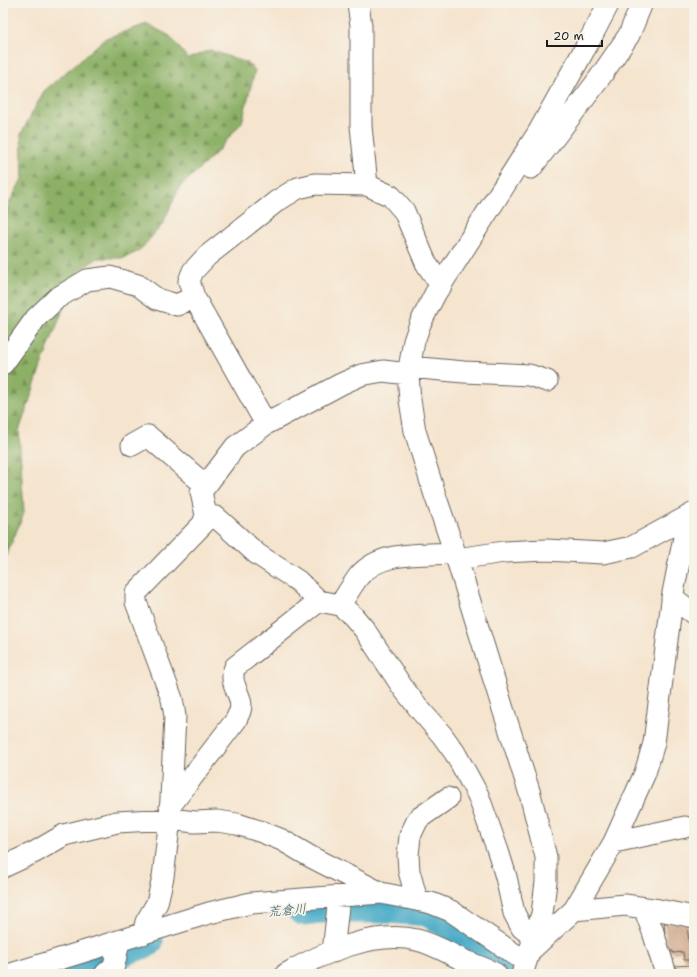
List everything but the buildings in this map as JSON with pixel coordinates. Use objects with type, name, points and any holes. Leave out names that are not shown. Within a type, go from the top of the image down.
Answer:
[{"type":"street","points":[[358,3],[361,26],[361,126],[367,185]]},
{"type":"street","points":[[528,958],[542,914],[546,882],[546,857],[530,794],[456,556],[415,431],[410,400],[408,371],[414,341],[420,324],[441,286],[538,133],[609,3]]},
{"type":"street","points":[[495,203],[512,192],[596,83],[629,35],[642,3]]},
{"type":"street","points":[[266,424],[194,297],[189,281],[193,271],[208,256],[277,201],[298,188],[315,184],[367,185],[391,196],[404,211],[426,263],[441,286]]},
{"type":"street","points":[[3,364],[36,318],[57,298],[87,280],[110,278],[117,279],[138,285],[157,299],[177,305],[194,297]]},
{"type":"street","points":[[143,934],[146,922],[157,903],[163,877],[170,813],[175,716],[172,699],[136,602],[136,593],[203,524],[206,515],[201,492],[205,486],[235,447],[266,424],[361,375],[383,371],[464,372],[530,375],[546,381]]},
{"type":"street","points":[[132,446],[148,436],[205,486]]},
{"type":"street","points":[[206,515],[216,517],[257,554],[298,581],[319,601],[340,605],[354,616],[421,711],[442,735],[455,753],[478,795],[500,858],[514,913],[522,928],[528,958]]},
{"type":"street","points":[[340,605],[359,576],[370,566],[383,559],[403,556],[456,556],[546,550],[602,553],[632,547],[691,515]]},
{"type":"street","points":[[528,958],[574,910],[614,842],[645,774],[654,743],[672,597],[691,515]]},
{"type":"street","points":[[672,597],[694,614]]},
{"type":"street","points":[[170,813],[236,720],[241,710],[240,701],[232,682],[232,674],[235,667],[319,601]]},
{"type":"street","points":[[418,900],[409,871],[408,856],[410,836],[418,819],[448,798]]},
{"type":"street","points":[[3,867],[35,852],[64,835],[117,822],[170,813],[195,822],[237,824],[282,840],[311,857],[382,893],[431,903],[451,911],[528,958]]},
{"type":"street","points":[[614,842],[685,827]]},
{"type":"street","points":[[11,974],[119,942],[209,913],[251,903],[382,893]]},
{"type":"street","points":[[333,952],[339,897]]},
{"type":"street","points":[[574,910],[625,905],[694,917]]},
{"type":"street","points":[[644,908],[654,932],[666,974]]},
{"type":"street","points":[[293,972],[333,952],[373,940],[396,938],[418,940],[496,974]]},
{"type":"street","points":[[105,974],[114,966],[119,942]]},
{"type":"green space","points":[[147,24],[170,36],[188,59],[210,50],[247,63],[255,70],[242,122],[215,154],[179,188],[162,225],[139,251],[124,258],[98,258],[78,271],[43,361],[19,431],[24,513],[3,564],[3,387],[15,359],[3,353],[3,215],[23,177],[21,134],[44,91],[106,38]]},
{"type":"waterway","name":"荒倉川","points":[[303,909],[320,907],[388,907],[428,910],[477,939],[520,974]]},
{"type":"waterway","name":"荒倉川","points":[[42,974],[95,960],[147,941]]}]
